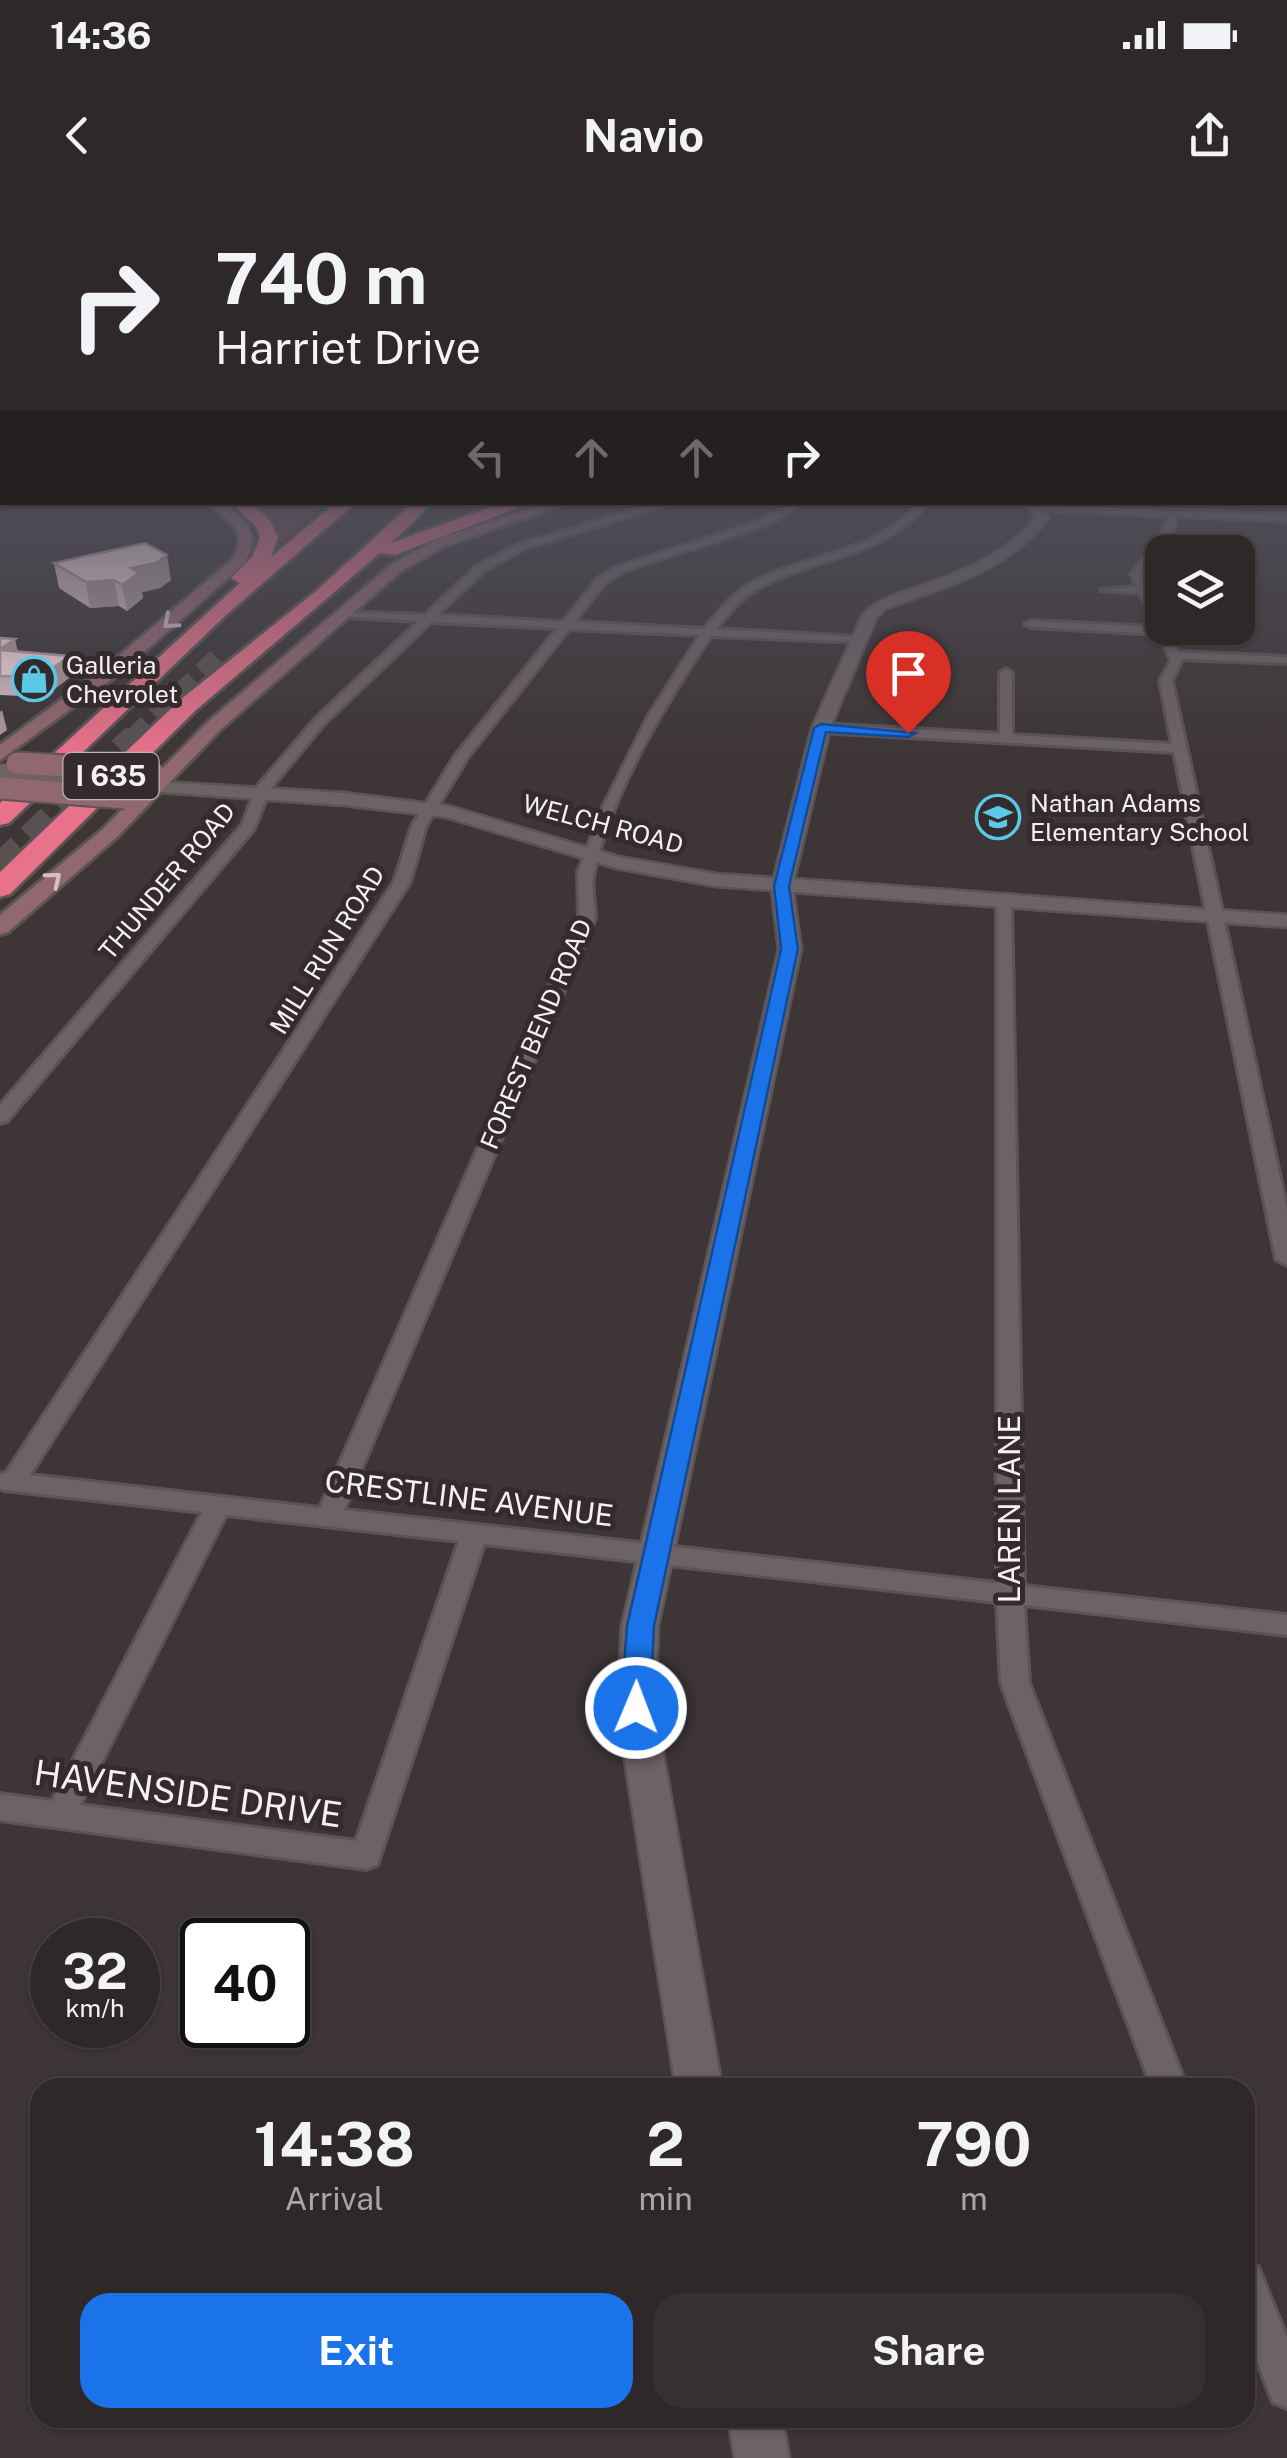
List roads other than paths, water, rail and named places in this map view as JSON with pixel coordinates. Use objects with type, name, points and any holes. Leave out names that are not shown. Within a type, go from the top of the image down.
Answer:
[{"type":"highway","points":[[219,611],[266,549]]},
{"type":"highway","name":"I 635","points":[[0,817],[219,611],[293,549]]},
{"type":"highway","points":[[197,656],[319,549]]},
{"type":"highway","name":"I 635","points":[[0,888],[223,664],[322,596],[373,549]]},
{"type":"highway","points":[[223,664],[262,656],[389,549]]},
{"type":"highway","points":[[384,554],[394,549]]},
{"type":"highway","points":[[36,851],[91,816],[246,681],[375,586]]},
{"type":"highway","points":[[223,664],[276,606]]},
{"type":"main road","points":[[3,772],[18,741],[113,670],[238,560],[244,549]]},
{"type":"main road","points":[[0,927],[151,781],[176,765],[215,725],[375,586],[408,559],[427,549]]},
{"type":"main road","points":[[3,772],[151,781]]},
{"type":"main road","points":[[3,772],[125,808]]},
{"type":"street","name":"THUNDER ROAD","points":[[0,1117],[250,826],[261,794],[320,721],[480,569],[519,549]]},
{"type":"street","name":"MILL RUN ROAD","points":[[7,1481],[402,882],[428,809],[501,702],[591,590],[614,572],[683,549]]},
{"type":"street","name":"FOREST BEND ROAD","points":[[329,1516],[587,918],[584,882],[592,855],[644,737],[708,632],[742,592],[851,549]]},
{"type":"street","points":[[698,2078],[636,1708],[640,1626],[790,949],[782,886],[821,728],[868,616],[880,606],[975,569],[1008,549]]},
{"type":"street","points":[[1106,590],[1144,590],[1137,569],[1154,549]]},
{"type":"street","points":[[346,614],[859,640]]},
{"type":"street","points":[[1032,624],[1145,631]]},
{"type":"street","points":[[1170,645],[1176,667],[1166,681],[1287,1259]]},
{"type":"street","points":[[1175,655],[1287,660]]},
{"type":"street","points":[[1006,674],[1006,738]]},
{"type":"street","points":[[821,728],[1181,748]]},
{"type":"street","name":"WELCH ROAD","points":[[151,781],[428,809],[481,819],[592,855],[684,876],[1287,921]]},
{"type":"street","name":"LAREN LANE","points":[[1005,902],[1015,1683],[1166,2078]]},
{"type":"street","name":"CRESTLINE AVENUE","points":[[7,1481],[1287,1625]]},
{"type":"street","points":[[60,1815],[218,1503]]},
{"type":"street","name":"HAVENSIDE DRIVE","points":[[0,1807],[366,1856],[475,1533]]},
{"type":"street","points":[[1255,2306],[1287,2388]]},
{"type":"street","points":[[757,2428],[762,2458]]},
{"type":"tunnel","points":[[133,739],[219,657]]},
{"type":"tunnel","points":[[0,867],[136,737]]},
{"type":"place","name":"Galleria Chevrolet","points":[[34,679]]},
{"type":"place","name":"Nathan Adams Elementary School","points":[[998,817]]}]
